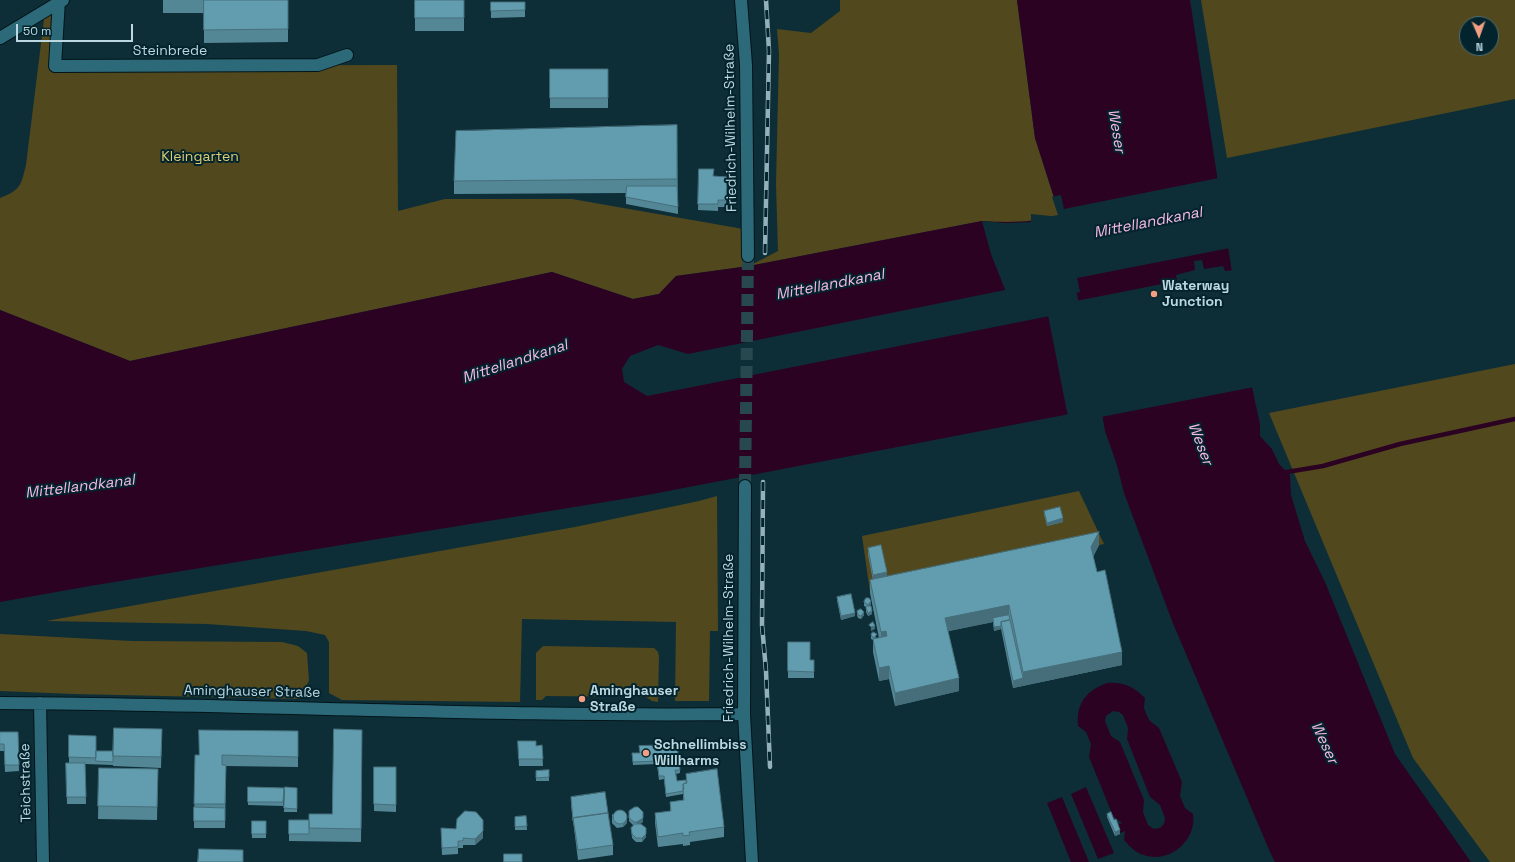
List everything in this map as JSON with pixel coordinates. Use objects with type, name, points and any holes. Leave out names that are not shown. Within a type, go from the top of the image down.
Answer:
[{"type":"street","name":"Friedrich-Wilhelm-Straße","points":[[741,0],[746,65],[748,256]]},
{"type":"street","points":[[0,38],[61,1]]},
{"type":"street","name":"Steinbrede","points":[[61,1],[55,66],[318,65],[347,55]]},
{"type":"street","name":"Friedrich-Wilhelm-Straße","points":[[745,486],[744,714],[752,862]]},
{"type":"street","name":"Aminghauser Straße","points":[[0,703],[527,712],[744,714]]},
{"type":"street","name":"Teichstraße","points":[[40,703],[43,862]]},
{"type":"green space","points":[[840,0],[1017,0],[1035,138],[1060,217],[1031,214],[1031,222],[1005,223],[982,221],[749,266],[778,251],[776,184],[779,54],[777,29],[811,33],[840,11]]},
{"type":"green space","points":[[1201,0],[1515,0],[1515,99],[1227,158]]},
{"type":"green space","name":"Kleingarten","points":[[46,3],[59,3],[55,66],[397,65],[398,211],[445,199],[572,199],[749,230],[749,266],[676,276],[659,294],[633,299],[552,272],[130,361],[0,310],[0,198],[16,189],[23,177],[26,165]]},
{"type":"green space","points":[[1515,364],[1515,862],[1490,862],[1413,758],[1269,413]]},
{"type":"green space","points":[[1079,491],[1104,544],[870,592],[862,536]]},
{"type":"green space","points":[[717,496],[718,631],[710,631],[709,701],[675,701],[676,622],[522,619],[520,702],[342,700],[329,693],[329,642],[325,635],[306,631],[207,624],[46,621],[575,527]]},
{"type":"green space","points":[[0,634],[132,641],[282,642],[298,646],[307,653],[309,681],[299,699],[0,691]]},
{"type":"green space","points":[[543,646],[654,648],[658,652],[659,656],[658,702],[652,701],[646,697],[546,696],[542,700],[536,700],[536,653]]},
{"type":"water","points":[[1017,0],[1190,0],[1233,279],[1250,378],[1260,424],[1260,436],[1272,449],[1279,464],[1290,475],[1291,495],[1305,541],[1325,582],[1395,754],[1471,862],[1275,862],[1172,621],[1124,493],[1117,465],[1105,431],[1101,408],[642,496],[0,602],[0,310],[130,361],[552,272],[633,299],[659,294],[676,276],[749,266],[982,221],[1021,222],[1060,216],[1035,138]],"holes":[[[1072,269],[1080,310],[647,396],[624,382],[622,369],[630,356],[658,345],[688,354],[1005,290],[1037,276]]]},
{"type":"water","points":[[1107,683],[1118,683],[1136,690],[1145,698],[1144,708],[1149,720],[1159,728],[1182,782],[1180,796],[1185,808],[1193,814],[1191,832],[1187,840],[1174,852],[1156,857],[1140,854],[1124,840],[1125,831],[1120,833],[1117,825],[1122,823],[1113,816],[1089,757],[1091,744],[1086,732],[1078,726],[1081,704],[1088,694]],"holes":[[[1113,711],[1119,712],[1123,715],[1128,728],[1127,739],[1150,797],[1160,805],[1165,818],[1164,824],[1160,828],[1154,829],[1148,825],[1143,812],[1144,800],[1120,742],[1111,736],[1105,721],[1106,716]]]},
{"type":"water","points":[[1086,787],[1114,853],[1098,859],[1071,794]]},
{"type":"water","points":[[1062,797],[1089,862],[1071,862],[1047,803]]},
{"type":"pier","points":[[1515,124],[1515,183],[1229,240],[1230,248],[1077,278],[1080,292],[1075,293],[1070,272],[1038,278],[1006,292],[991,254],[982,221],[1005,223],[1031,222],[1031,220],[1058,215],[1052,197],[1061,195],[1064,209],[1219,178],[1220,183]]},
{"type":"pier","points":[[1515,220],[1515,327],[1252,380],[1254,387],[1101,417],[1099,410],[1068,417],[1048,315],[1078,309],[1076,301],[1177,281],[1176,275],[1195,270],[1194,261],[1202,260],[1204,269],[1223,266],[1225,271],[1234,270],[1235,277]]},
{"type":"building","points":[[204,0],[288,0],[288,29],[204,30]]},
{"type":"building","points":[[415,0],[464,0],[464,18],[415,18]]},
{"type":"building","points":[[491,2],[525,2],[525,10],[491,11]]},
{"type":"building","points":[[550,69],[608,69],[608,98],[550,98]]},
{"type":"building","points":[[677,125],[677,179],[454,181],[456,131]]},
{"type":"building","points":[[699,169],[714,169],[713,176],[727,177],[726,200],[718,200],[718,204],[698,204]]},
{"type":"building","points":[[627,186],[677,186],[678,207],[626,197]]},
{"type":"building","points":[[1060,507],[1063,518],[1047,523],[1044,511]]},
{"type":"building","points":[[1099,532],[1091,547],[1097,572],[1105,570],[1122,652],[1023,672],[1009,605],[945,618],[959,678],[895,693],[889,666],[879,668],[873,639],[887,636],[886,631],[881,632],[870,580]]},
{"type":"building","points":[[881,545],[887,572],[873,575],[868,548]]},
{"type":"building","points":[[851,594],[855,613],[841,616],[837,597]]},
{"type":"building","points":[[866,598],[869,598],[871,601],[868,605],[864,602]]},
{"type":"building","points":[[871,606],[872,611],[868,613],[866,608]]},
{"type":"building","points":[[861,609],[864,612],[861,616],[858,615],[857,611]]},
{"type":"building","points":[[1009,615],[1010,620],[1001,622],[1001,626],[994,627],[993,618]]},
{"type":"building","points":[[1010,620],[1023,678],[1013,681],[1001,622]]},
{"type":"building","points":[[873,622],[875,626],[871,627],[869,625]]},
{"type":"building","points":[[873,632],[877,634],[874,638],[871,635]]},
{"type":"building","points":[[788,642],[810,642],[810,660],[814,660],[814,672],[788,671]]},
{"type":"building","points":[[114,728],[162,729],[161,757],[113,756]]},
{"type":"building","points":[[334,729],[362,730],[361,829],[309,828],[309,814],[332,814]]},
{"type":"building","points":[[199,730],[298,731],[298,757],[222,755],[222,765],[226,765],[225,804],[194,804],[195,755],[199,755]]},
{"type":"building","points":[[0,732],[18,732],[19,765],[5,765],[4,744],[0,744]]},
{"type":"building","points":[[69,735],[96,736],[96,758],[69,757]]},
{"type":"building","points":[[518,741],[536,741],[536,746],[542,745],[543,759],[519,759]]},
{"type":"building","points":[[677,745],[680,770],[675,770],[677,781],[686,780],[686,783],[683,784],[683,791],[666,794],[664,776],[659,776],[657,761],[633,762],[632,753],[640,753],[639,746]]},
{"type":"building","points":[[96,751],[113,751],[113,762],[96,761]]},
{"type":"building","points":[[66,763],[85,763],[86,797],[67,797]]},
{"type":"building","points":[[374,767],[396,767],[396,805],[374,804]]},
{"type":"building","points":[[99,768],[158,769],[157,807],[98,806]]},
{"type":"building","points":[[717,769],[724,827],[689,832],[690,835],[683,836],[683,833],[658,837],[655,813],[671,811],[670,802],[684,800],[683,784],[687,783],[686,774]]},
{"type":"building","points":[[549,770],[549,777],[536,778],[536,771]]},
{"type":"building","points":[[248,787],[284,788],[283,802],[248,802]]},
{"type":"building","points":[[285,787],[297,788],[297,809],[284,808]]},
{"type":"building","points":[[605,792],[608,813],[573,818],[573,821],[571,797]]},
{"type":"building","points":[[194,807],[225,808],[225,821],[194,821]]},
{"type":"building","points":[[635,807],[638,807],[643,812],[643,818],[637,822],[634,822],[629,818],[629,811]]},
{"type":"building","points":[[617,810],[623,810],[627,814],[627,820],[623,824],[617,824],[613,820],[613,814]]},
{"type":"building","points":[[465,811],[476,812],[483,820],[483,831],[475,839],[463,838],[463,841],[458,841],[458,847],[442,848],[441,828],[456,829],[457,819]]},
{"type":"building","points":[[1111,812],[1114,820],[1116,819],[1120,830],[1115,832],[1107,814]]},
{"type":"building","points":[[608,813],[613,845],[578,850],[573,818]]},
{"type":"building","points":[[526,816],[527,826],[515,827],[515,817]]},
{"type":"building","points":[[289,820],[309,820],[309,834],[289,834]]},
{"type":"building","points":[[252,821],[266,821],[266,834],[252,834]]},
{"type":"building","points":[[635,824],[641,824],[646,828],[646,834],[642,838],[636,838],[632,834],[631,828]]},
{"type":"building","points":[[199,849],[243,850],[243,862],[198,862]]},
{"type":"building","points":[[504,854],[522,854],[522,862],[504,862]]},
{"type":"waterway","points":[[1281,473],[1323,466],[1400,444],[1515,419]]},
{"type":"tunnel","points":[[745,486],[748,256]]},
{"type":"railway","points":[[765,253],[769,51],[766,0]]},
{"type":"railway","points":[[763,482],[762,625],[766,671],[770,767]]},
{"type":"place","name":"Waterway Junction","points":[[1154,294]]},
{"type":"place","name":"Aminghauser Straße","points":[[582,699]]},
{"type":"place","name":"Schnellimbiss Willharms","points":[[646,753]]},
{"type":"water label","name":"Weser","points":[[1116,131]]},
{"type":"water label","name":"Mittellandkanal","points":[[1148,223]]},
{"type":"water label","name":"Mittellandkanal","points":[[830,285]]},
{"type":"water label","name":"Mittellandkanal","points":[[515,362]]},
{"type":"water label","name":"Weser","points":[[1200,444]]},
{"type":"water label","name":"Mittellandkanal","points":[[80,487]]},
{"type":"water label","name":"Weser","points":[[1324,743]]}]
